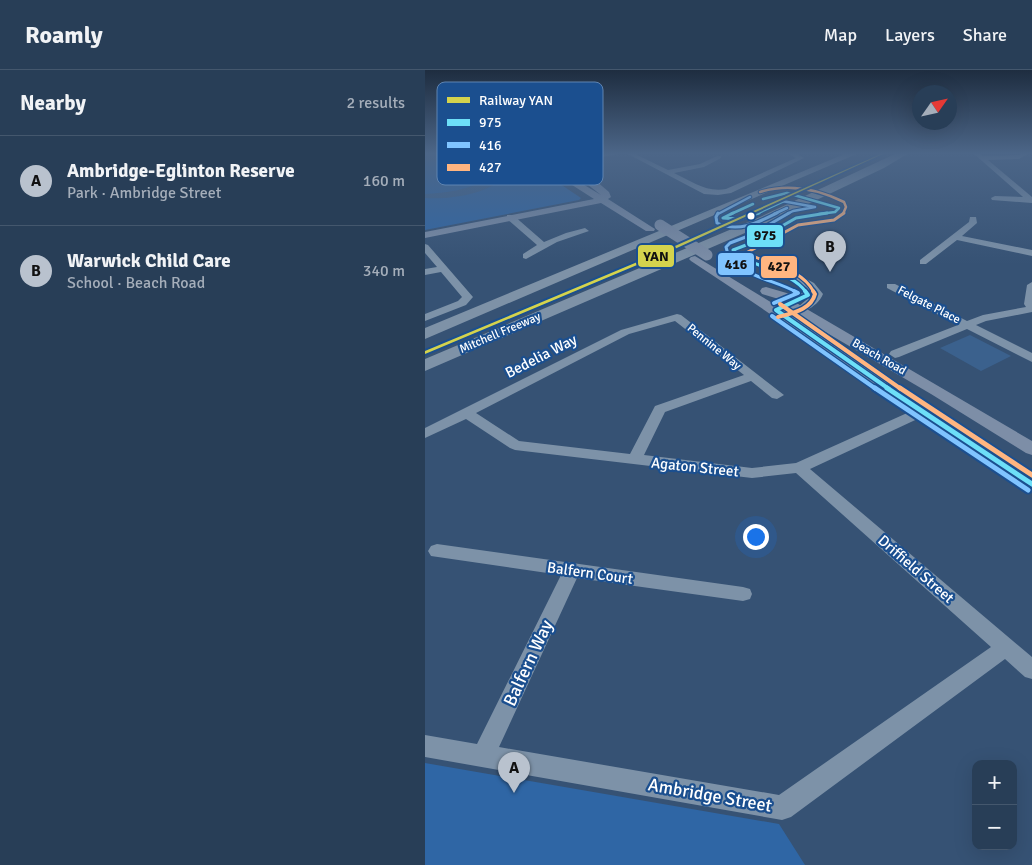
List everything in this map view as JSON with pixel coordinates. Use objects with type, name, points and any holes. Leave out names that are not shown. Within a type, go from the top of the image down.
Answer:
[{"type":"highway","name":"Mitchell Freeway","points":[[425,334],[765,190]]},
{"type":"highway","name":"Mitchell Freeway","points":[[425,366],[764,220],[828,190]]},
{"type":"main road","name":"Beach Road","points":[[582,190],[637,222],[655,227]]},
{"type":"main road","points":[[550,209],[606,197],[606,194],[601,190]]},
{"type":"main road","name":"Beach Road","points":[[606,190],[627,204],[655,227],[786,310],[937,390],[1032,449]]},
{"type":"main road","points":[[425,235],[596,199],[617,200],[627,204]]},
{"type":"main road","name":"Beach Road","points":[[701,257],[766,291],[786,310],[921,412],[1032,484]]},
{"type":"main road","points":[[766,291],[789,298],[808,295]]},
{"type":"street","points":[[703,190],[720,193],[727,190]]},
{"type":"street","points":[[1020,190],[1031,200]]},
{"type":"street","points":[[995,198],[1031,200]]},
{"type":"street","points":[[510,218],[542,245]]},
{"type":"street","points":[[923,262],[973,223],[973,219]]},
{"type":"street","points":[[526,256],[542,245],[570,234],[585,231]]},
{"type":"street","points":[[955,237],[1032,252]]},
{"type":"street","points":[[425,247],[468,298],[462,303],[425,318]]},
{"type":"street","points":[[425,272],[442,268]]},
{"type":"street","points":[[794,278],[810,285],[818,294],[806,306],[786,310],[808,295],[806,289],[794,278]]},
{"type":"street","points":[[1032,285],[1029,304],[1032,308]]},
{"type":"street","name":"Felgate Place","points":[[891,286],[1032,358]]},
{"type":"street","name":"Felgate Place","points":[[895,354],[983,318],[1032,308]]},
{"type":"street","name":"Pennine Way","points":[[677,317],[751,377],[777,395]]},
{"type":"street","name":"Bedelia Way","points":[[425,434],[625,332],[677,317]]},
{"type":"street","name":"Pennine Way","points":[[634,460],[661,409],[751,377]]},
{"type":"street","name":"Agaton Street","points":[[466,413],[515,445],[752,473],[799,468],[921,412]]},
{"type":"street","name":"Driffield Street","points":[[799,468],[1032,670]]},
{"type":"street","name":"Balfern Court","points":[[437,552],[743,594]]},
{"type":"street","name":"Balfern Way","points":[[484,755],[572,570]]},
{"type":"street","name":"Ambridge Street","points":[[425,746],[782,808],[1006,648]]},
{"type":"shaded area","points":[[425,190],[569,190],[581,198],[579,200],[425,230]]},
{"type":"shaded area","points":[[456,190],[482,190],[457,197],[425,198],[425,194]]},
{"type":"shaded area","points":[[970,335],[1011,356],[981,371],[940,348]]},
{"type":"shaded area","points":[[425,763],[779,824],[805,865],[425,865]]},
{"type":"rail line","name":"YAN","points":[[425,353],[667,251],[802,190]]},
{"type":"transit line","name":"427","points":[[760,192],[767,190]]},
{"type":"transit line","name":"427","points":[[778,317],[806,307],[814,299],[815,294],[810,285],[795,273],[746,253],[798,225],[827,222],[840,218],[844,213],[846,207],[844,202],[809,190]]},
{"type":"transit line","name":"975","points":[[763,199],[787,193],[839,208],[835,212],[796,218],[754,242],[733,250],[741,258],[794,281],[808,295],[776,310]]},
{"type":"transit line","name":"416","points":[[750,197],[719,212],[716,217],[717,223],[726,227],[744,227],[762,221],[787,208]]},
{"type":"transit line","name":"416","points":[[766,206],[782,201],[815,207],[793,211],[751,235],[730,243],[726,247],[728,255],[734,263],[755,275],[798,293],[774,303]]},
{"type":"transit line","name":"975","points":[[753,204],[723,218],[747,218],[784,201]]},
{"type":"transit line","name":"427","points":[[780,304],[925,406],[1032,475]]},
{"type":"transit line","name":"975","points":[[776,310],[921,412],[1032,484]]},
{"type":"transit line","name":"416","points":[[772,316],[917,418],[1028,490]]},
{"type":"place","name":"Warwick Child Care","points":[[830,272]]},
{"type":"place","name":"Ambridge-Eglinton Reserve","points":[[514,793]]}]
